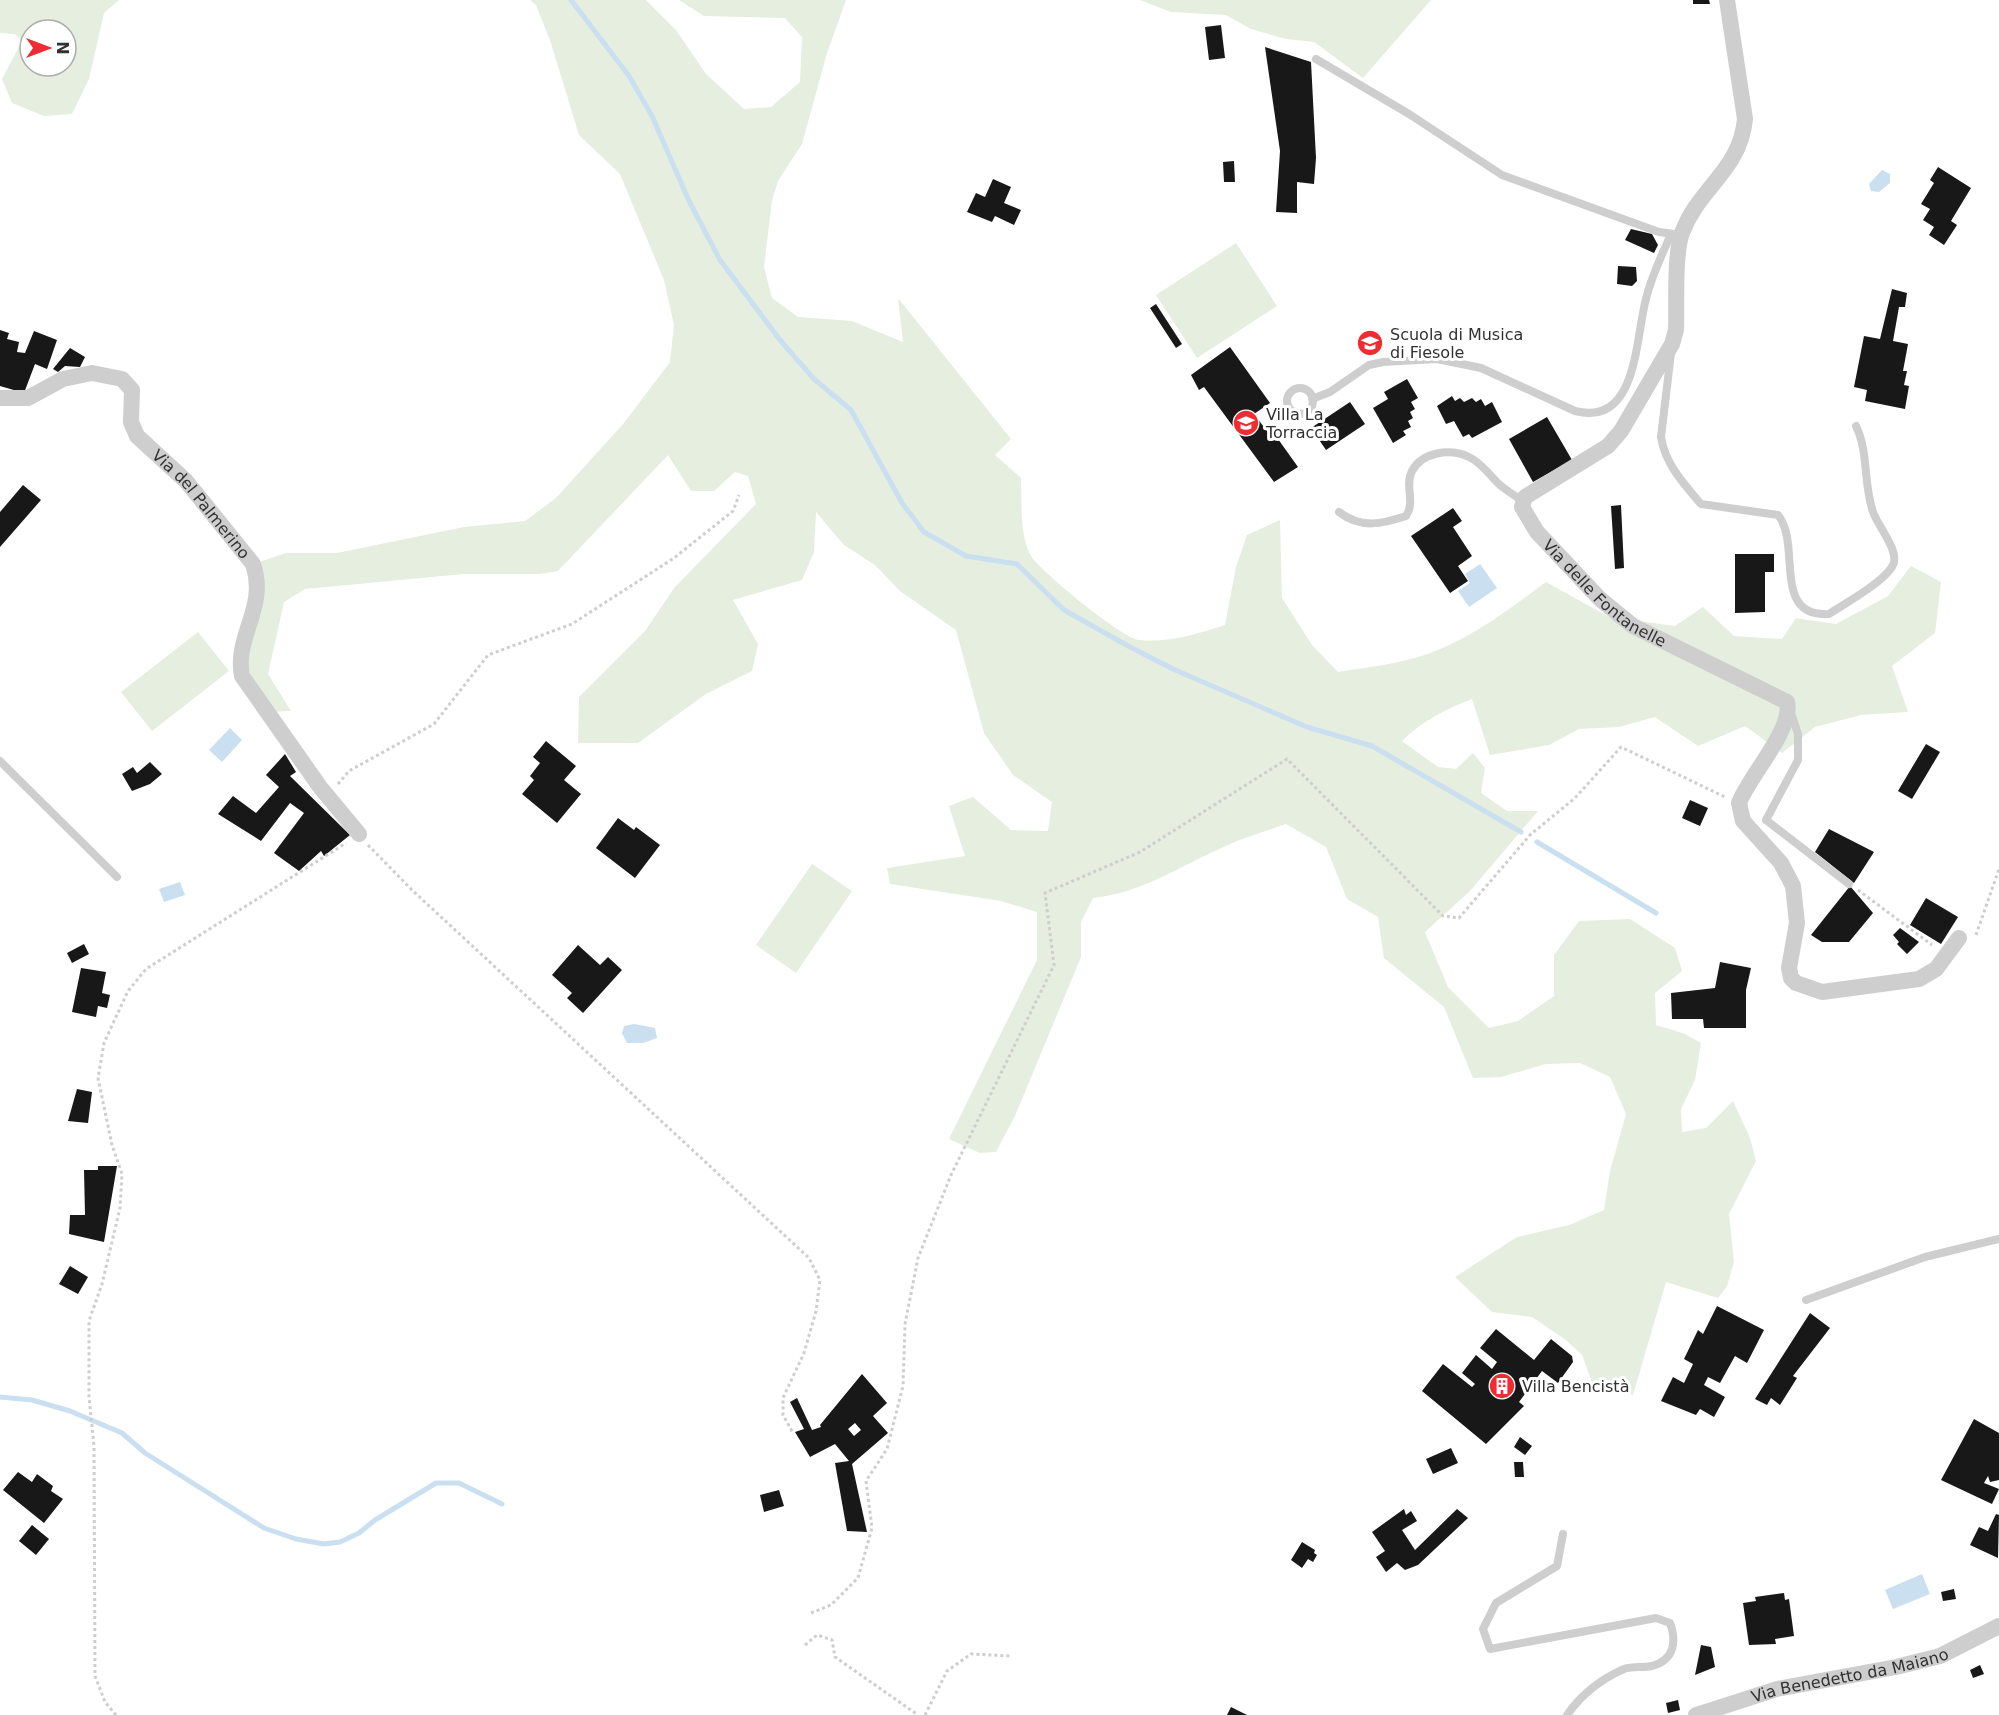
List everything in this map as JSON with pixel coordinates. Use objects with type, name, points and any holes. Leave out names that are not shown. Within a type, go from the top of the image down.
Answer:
[{"type":"street","points":[[1522,501],[1608,446],[1620,431],[1672,344],[1676,330],[1676,235],[1696,204],[1729,166],[1743,138],[1745,119],[1727,0]]},
{"type":"street","name":"Via del Palmerino","points":[[0,398],[28,398],[63,379],[92,373],[122,379],[132,390],[131,422],[137,436],[186,481],[253,564],[258,579],[258,595],[242,655],[242,676],[330,798],[359,834]]},
{"type":"street","name":"Via delle Fontanelle","points":[[1522,501],[1525,513],[1537,532],[1600,599],[1633,626],[1717,669],[1784,699],[1789,707]]},
{"type":"street","points":[[1789,707],[1773,747],[1739,803],[1743,821],[1781,863],[1793,886],[1797,923],[1789,968],[1791,978],[1796,983],[1822,992],[1919,979],[1936,969],[1959,938]]},
{"type":"street","name":"Via Benedetto da Maiano","points":[[1696,1715],[1777,1689],[1896,1667],[1940,1656],[1999,1626]]},
{"type":"lane","points":[[1312,399],[1330,392],[1369,365],[1437,359],[1481,368],[1575,411],[1588,415],[1600,413],[1626,391],[1632,374],[1645,300],[1676,235],[1549,194],[1502,175],[1409,114],[1316,59]]},
{"type":"lane","points":[[1672,344],[1660,437],[1662,448],[1677,475],[1701,504],[1778,515],[1788,537],[1792,594],[1798,603],[1819,615],[1829,614],[1887,574],[1893,564],[1894,554],[1873,511],[1865,478],[1864,446],[1856,426]]},
{"type":"lane","points":[[1339,513],[1347,518],[1369,524],[1406,516],[1411,503],[1408,481],[1411,473],[1424,458],[1446,452],[1469,457],[1501,486],[1522,501]]},
{"type":"lane","points":[[1789,707],[1798,734],[1798,760],[1766,820],[1849,884]]},
{"type":"lane","points":[[0,761],[117,877]]},
{"type":"lane","points":[[1806,1300],[1924,1257],[1999,1239]]},
{"type":"lane","points":[[1563,1534],[1557,1566],[1496,1603],[1483,1629],[1490,1649],[1656,1618],[1670,1623],[1675,1635],[1674,1648],[1666,1660],[1651,1666],[1626,1668],[1581,1696],[1567,1715]]},
{"type":"path","points":[[330,798],[342,777],[349,771],[434,724],[488,655],[572,624],[674,558],[733,511],[739,495]]},
{"type":"path","points":[[811,1613],[831,1605],[858,1578],[873,1528],[866,1481],[887,1449],[903,1386],[905,1324],[918,1258],[951,1175],[1054,965],[1045,893],[1140,852],[1287,759],[1443,916],[1459,918],[1530,835],[1575,798],[1621,747],[1739,803]]},
{"type":"path","points":[[116,1715],[105,1702],[96,1676],[93,1430],[88,1386],[89,1322],[102,1284],[120,1208],[122,1174],[112,1144],[98,1078],[104,1043],[128,991],[146,969],[359,834],[412,890],[809,1258],[820,1280],[816,1311],[804,1353],[783,1398],[783,1415],[793,1433]]},
{"type":"path","points":[[1959,938],[1966,943],[1974,941],[1999,869]]},
{"type":"path","points":[[1849,884],[1947,956]]},
{"type":"path","points":[[805,1645],[817,1635],[832,1640],[835,1657],[918,1715]]},
{"type":"path","points":[[925,1715],[947,1671],[963,1659],[971,1654],[1010,1656]]},
{"type":"green space","points":[[0,0],[119,0],[104,13],[89,79],[72,114],[44,116],[12,103],[2,79],[18,49],[18,78],[78,78],[78,18],[18,18],[18,37],[15,34],[0,33]]},
{"type":"green space","points":[[530,0],[646,0],[676,30],[706,74],[744,109],[771,107],[800,82],[802,37],[785,18],[704,16],[679,0],[846,0],[827,53],[802,144],[778,181],[772,200],[764,267],[772,298],[798,317],[852,321],[903,342],[898,298],[1011,439],[995,455],[1021,478],[1023,528],[1031,556],[1082,603],[1130,637],[1150,641],[1172,639],[1225,625],[1236,567],[1247,535],[1280,520],[1282,598],[1312,645],[1338,672],[1398,662],[1445,647],[1480,628],[1546,582],[1609,617],[1675,626],[1703,607],[1734,636],[1782,639],[1796,618],[1836,624],[1888,596],[1911,566],[1941,582],[1935,633],[1892,666],[1908,712],[1861,715],[1815,727],[1782,753],[1745,726],[1698,746],[1655,717],[1619,727],[1579,729],[1549,745],[1490,755],[1472,699],[1435,716],[1402,741],[1438,767],[1456,769],[1473,753],[1485,768],[1481,793],[1507,811],[1538,811],[1470,891],[1425,932],[1448,987],[1489,1028],[1518,1021],[1554,996],[1554,955],[1579,921],[1630,919],[1675,948],[1682,971],[1655,993],[1656,1025],[1685,1034],[1701,1043],[1695,1080],[1681,1109],[1682,1132],[1706,1128],[1733,1101],[1750,1138],[1756,1161],[1729,1214],[1734,1262],[1727,1286],[1718,1298],[1666,1282],[1633,1395],[1593,1385],[1582,1355],[1566,1340],[1532,1317],[1492,1312],[1455,1277],[1517,1237],[1569,1225],[1604,1210],[1610,1171],[1626,1114],[1610,1077],[1580,1063],[1546,1064],[1501,1077],[1473,1078],[1444,1007],[1384,958],[1378,917],[1347,899],[1326,847],[1286,824],[1209,853],[1145,884],[1093,898],[1081,922],[1081,957],[1015,1116],[996,1152],[980,1153],[949,1139],[1037,960],[1037,912],[1001,901],[890,884],[887,868],[965,856],[949,806],[973,797],[1011,830],[1048,831],[1052,802],[1013,775],[984,733],[956,630],[900,591],[875,565],[844,545],[816,512],[814,552],[802,580],[733,600],[758,644],[752,671],[706,694],[638,743],[578,743],[579,697],[645,631],[675,587],[756,504],[748,476],[735,472],[714,491],[691,491],[668,455],[558,571],[540,574],[464,574],[305,589],[284,602],[268,674],[291,711],[267,712],[242,655],[253,564],[286,553],[337,553],[464,527],[525,521],[556,498],[624,423],[670,362],[674,325],[664,280],[620,174],[579,135],[551,43],[536,5]]},
{"type":"green space","points":[[1140,0],[1431,0],[1363,78],[1314,42],[1286,39],[1251,29],[1226,15],[1171,12]]},
{"type":"green space","points":[[1236,243],[1277,306],[1197,358],[1156,295]]},
{"type":"green space","points":[[198,632],[229,671],[152,731],[121,692]]},
{"type":"green space","points":[[812,864],[852,891],[796,973],[756,945]]},
{"type":"water","points":[[1882,170],[1890,174],[1890,183],[1879,192],[1871,191],[1869,184]]},
{"type":"water","points":[[1480,564],[1497,588],[1469,607],[1458,591],[1470,583],[1465,574]]},
{"type":"water","points":[[230,728],[242,740],[222,762],[209,750]]},
{"type":"water","points":[[180,882],[185,895],[164,902],[159,889]]},
{"type":"water","points":[[634,1024],[655,1028],[657,1038],[643,1043],[627,1043],[622,1033],[624,1026]]},
{"type":"water","points":[[1922,1574],[1930,1594],[1893,1609],[1885,1590]]},
{"type":"building","points":[[1693,0],[1709,0],[1710,4],[1693,4]]},
{"type":"building","points":[[1221,25],[1225,58],[1209,60],[1205,27]]},
{"type":"building","points":[[1265,47],[1311,62],[1316,158],[1314,184],[1297,182],[1297,213],[1276,212],[1280,151]]},
{"type":"building","points":[[1234,161],[1235,182],[1224,182],[1223,162]]},
{"type":"building","points":[[1938,167],[1971,188],[1951,221],[1957,225],[1944,245],[1929,235],[1934,227],[1923,220],[1930,209],[1921,204],[1934,183],[1930,180]]},
{"type":"building","points":[[993,179],[1011,187],[1004,203],[1021,210],[1014,225],[995,216],[992,222],[967,212],[976,193],[985,197]]},
{"type":"building","points":[[1631,229],[1652,234],[1658,245],[1654,253],[1625,240]]},
{"type":"building","points":[[1618,266],[1636,267],[1637,281],[1632,286],[1617,284]]},
{"type":"building","points":[[1892,289],[1907,293],[1905,307],[1899,307],[1893,341],[1908,344],[1903,371],[1907,371],[1904,385],[1909,386],[1905,409],[1865,401],[1867,390],[1854,387],[1864,336],[1880,339]]},
{"type":"building","points":[[1156,304],[1182,344],[1176,348],[1150,308]]},
{"type":"building","points":[[0,330],[9,333],[7,339],[19,342],[17,352],[25,353],[34,331],[57,340],[47,369],[35,364],[24,393],[0,386]]},
{"type":"building","name":"Villa La Torraccia","points":[[1230,347],[1270,403],[1254,414],[1270,435],[1273,432],[1298,467],[1274,482],[1204,387],[1199,390],[1191,375]]},
{"type":"building","points":[[70,348],[85,357],[80,367],[65,366],[58,372],[53,369]]},
{"type":"building","points":[[1407,379],[1418,398],[1411,402],[1415,409],[1410,412],[1413,418],[1408,421],[1411,427],[1403,431],[1406,435],[1393,443],[1373,408],[1388,399],[1384,392]]},
{"type":"building","points":[[1452,396],[1455,401],[1460,398],[1464,402],[1472,398],[1476,402],[1481,399],[1485,406],[1492,402],[1502,422],[1472,438],[1469,434],[1463,437],[1454,421],[1446,424],[1437,406]]},
{"type":"building","points":[[1350,402],[1365,424],[1326,450],[1311,428]]},
{"type":"building","points":[[1547,417],[1572,460],[1533,482],[1509,439]]},
{"type":"building","points":[[23,485],[41,500],[0,547],[0,512]]},
{"type":"building","points":[[1621,505],[1624,568],[1615,569],[1611,506]]},
{"type":"building","points":[[1453,508],[1462,521],[1453,527],[1472,556],[1458,566],[1468,581],[1450,593],[1411,536]]},
{"type":"building","points":[[1735,554],[1774,554],[1774,572],[1765,572],[1765,612],[1735,613]]},
{"type":"building","points":[[546,741],[576,766],[564,780],[581,794],[557,823],[522,794],[534,780],[530,776],[540,763],[533,757]]},
{"type":"building","points":[[1926,744],[1940,752],[1912,799],[1898,791]]},
{"type":"building","points":[[285,754],[296,772],[290,776],[350,835],[324,856],[321,851],[299,871],[274,853],[304,813],[290,803],[261,841],[218,814],[233,796],[256,813],[279,787],[266,775]]},
{"type":"building","points":[[150,762],[162,774],[150,784],[132,791],[122,774],[133,767],[137,773]]},
{"type":"building","points":[[1690,800],[1708,808],[1700,826],[1682,818]]},
{"type":"building","points":[[618,818],[634,830],[636,827],[660,845],[635,878],[596,848]]},
{"type":"building","points":[[1829,829],[1874,852],[1854,883],[1815,852]]},
{"type":"building","points":[[1850,886],[1873,913],[1849,942],[1822,942],[1811,935]]},
{"type":"building","points":[[1926,898],[1958,917],[1941,944],[1910,925]]},
{"type":"building","points":[[1900,928],[1919,942],[1907,954],[1897,944],[1899,942],[1893,935]]},
{"type":"building","points":[[84,944],[89,954],[72,963],[67,953]]},
{"type":"building","points":[[578,945],[600,965],[608,957],[622,970],[583,1013],[567,998],[572,993],[552,975]]},
{"type":"building","points":[[1720,962],[1751,968],[1746,990],[1746,1028],[1704,1028],[1703,1019],[1672,1019],[1671,993],[1715,988]]},
{"type":"building","points":[[81,968],[106,972],[102,993],[110,995],[107,1008],[98,1006],[96,1017],[72,1012]]},
{"type":"building","points":[[77,1089],[92,1092],[88,1123],[68,1121]]},
{"type":"building","points":[[98,1166],[117,1166],[104,1242],[69,1234],[70,1215],[85,1215],[84,1170],[98,1170]]},
{"type":"building","points":[[70,1266],[88,1277],[78,1294],[59,1284]]},
{"type":"building","points":[[1717,1306],[1764,1330],[1747,1363],[1735,1356],[1720,1383],[1708,1377],[1704,1385],[1725,1397],[1714,1417],[1700,1409],[1696,1415],[1661,1401],[1673,1377],[1684,1383],[1693,1364],[1684,1359],[1698,1330],[1703,1334]]},
{"type":"building","points":[[1810,1313],[1830,1328],[1793,1376],[1797,1378],[1780,1405],[1771,1398],[1767,1405],[1755,1399]]},
{"type":"building","name":"Villa Bencistà","points":[[1496,1329],[1534,1360],[1551,1339],[1572,1356],[1573,1362],[1558,1383],[1542,1371],[1519,1402],[1524,1406],[1486,1444],[1422,1391],[1443,1364],[1472,1387],[1475,1384],[1462,1373],[1476,1355],[1492,1369],[1497,1362],[1480,1348]]},
{"type":"building","points":[[862,1374],[887,1403],[873,1416],[888,1433],[852,1464],[867,1532],[847,1531],[835,1463],[849,1461],[835,1444],[810,1457],[795,1432],[804,1429],[790,1402],[797,1398],[812,1430],[821,1427],[820,1425]],"holes":[[[855,1423],[861,1430],[854,1436],[848,1429]]]},
{"type":"building","points":[[1974,1419],[1999,1433],[1999,1480],[1990,1482],[1988,1476],[1984,1483],[1999,1489],[1992,1504],[1941,1480]]},
{"type":"building","points":[[1520,1437],[1532,1446],[1525,1455],[1514,1447]]},
{"type":"building","points":[[1451,1448],[1458,1463],[1433,1474],[1426,1459]]},
{"type":"building","points":[[1514,1462],[1523,1462],[1524,1477],[1515,1477]]},
{"type":"building","points":[[18,1472],[32,1482],[37,1474],[53,1486],[51,1491],[63,1499],[44,1523],[3,1490]]},
{"type":"building","points":[[779,1490],[784,1506],[764,1512],[760,1495]]},
{"type":"building","points":[[1404,1509],[1406,1515],[1411,1511],[1417,1521],[1402,1530],[1415,1550],[1457,1509],[1468,1518],[1418,1565],[1405,1570],[1397,1563],[1386,1572],[1376,1557],[1385,1551],[1372,1532]]},
{"type":"building","points":[[1996,1514],[1999,1515],[1998,1558],[1970,1545],[1979,1527],[1988,1531]]},
{"type":"building","points":[[32,1525],[49,1539],[36,1555],[19,1541]]},
{"type":"building","points":[[1302,1542],[1315,1550],[1314,1553],[1317,1555],[1313,1562],[1308,1559],[1302,1568],[1291,1560]]},
{"type":"building","points":[[1954,1589],[1956,1599],[1943,1601],[1941,1592]]},
{"type":"building","points":[[1784,1593],[1785,1600],[1789,1599],[1794,1636],[1775,1639],[1776,1644],[1749,1645],[1743,1603],[1756,1601],[1755,1597]]},
{"type":"building","points":[[1701,1645],[1711,1647],[1715,1667],[1695,1675]]},
{"type":"building","points":[[1980,1665],[1984,1674],[1973,1678],[1970,1670]]},
{"type":"building","points":[[1678,1700],[1680,1710],[1668,1713],[1666,1703]]},
{"type":"building","points":[[1231,1707],[1247,1715],[1227,1715]]},
{"type":"waterway","points":[[571,0],[629,76],[652,116],[689,201],[720,260],[780,340],[814,379],[851,410],[902,503],[924,532],[966,556],[1017,564],[1064,610],[1130,647],[1173,669],[1307,727],[1372,746],[1521,832]]},
{"type":"waterway","points":[[1537,842],[1656,913]]},
{"type":"waterway","points":[[0,1397],[32,1400],[70,1411],[122,1433],[145,1453],[264,1528],[296,1539],[324,1544],[340,1542],[359,1533],[375,1520],[436,1483],[459,1483],[502,1504]]},
{"type":"place","name":"Scuola di Musica di Fiesole","points":[[1370,343]]},
{"type":"place","name":"Villa La Torraccia","points":[[1246,423]]},
{"type":"place","name":"Villa Bencistà","points":[[1502,1386]]}]
